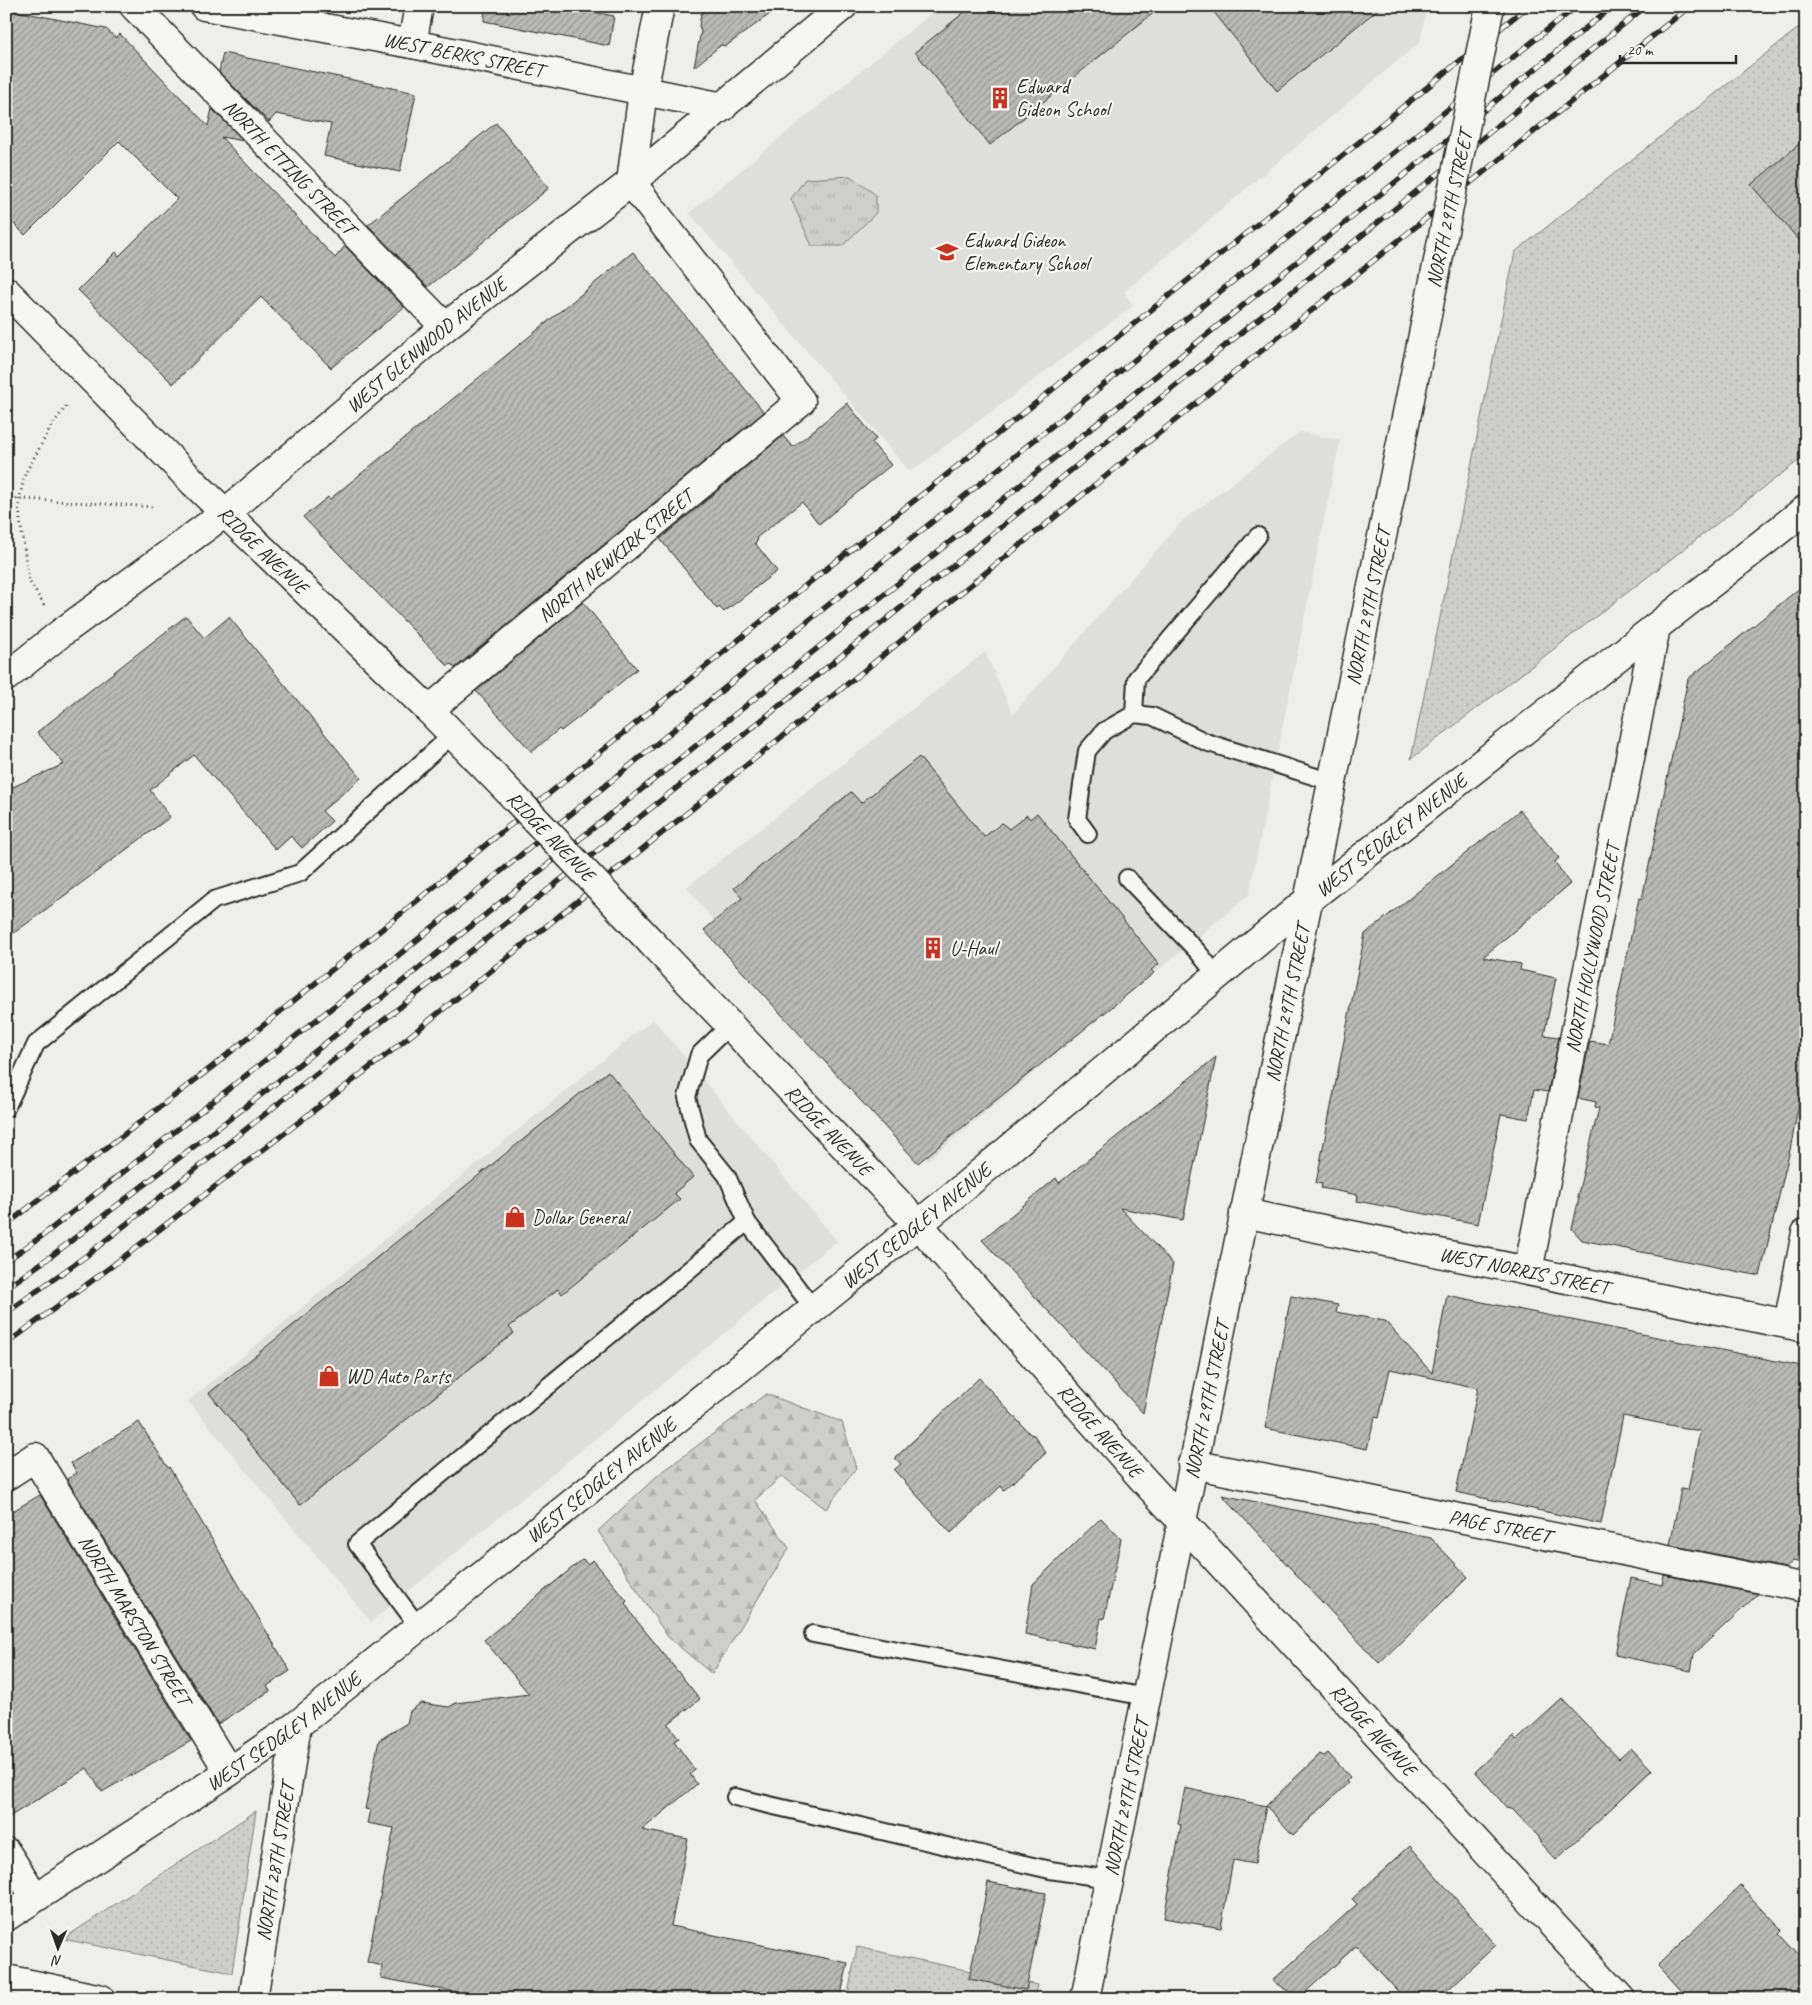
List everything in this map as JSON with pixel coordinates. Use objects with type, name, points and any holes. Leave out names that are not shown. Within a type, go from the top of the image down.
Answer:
[{"type":"street","name":"NORTH ETTING STREET","points":[[134,6],[446,327]]},
{"type":"street","name":"WEST BERKS STREET","points":[[204,6],[412,44],[723,107]]},
{"type":"street","points":[[412,44],[419,6]]},
{"type":"street","points":[[630,182],[643,91],[660,6]]},
{"type":"street","name":"WEST GLENWOOD AVENUE","points":[[6,677],[61,633],[225,513],[446,327],[723,107],[843,6]]},
{"type":"street","name":"NORTH 29TH STREET","points":[[1085,1999],[1192,1464],[1490,6]]},
{"type":"street","name":"NORTH NEWKIRK STREET","points":[[429,710],[801,401],[630,182]]},
{"type":"street","name":"RIDGE AVENUE","points":[[6,291],[225,513],[453,734],[730,1025],[918,1224],[1182,1521],[1621,1999]]},
{"type":"street","name":"WEST SEDGLEY AVENUE","points":[[6,1917],[230,1772],[297,1725],[918,1224],[1308,900],[1806,509]]},
{"type":"street","name":"NORTH HOLLYWOOD STREET","points":[[1528,1271],[1656,627]]},
{"type":"street","name":"WEST NORRIS STREET","points":[[1244,1212],[1797,1326]]},
{"type":"street","points":[[1797,1326],[1806,1234]]},
{"type":"street","name":"NORTH MARSTON STREET","points":[[6,1476],[35,1457],[230,1772]]},
{"type":"street","name":"PAGE STREET","points":[[1192,1464],[1806,1588]]},
{"type":"street","name":"NORTH 28TH STREET","points":[[253,1999],[297,1725]]},
{"type":"street","points":[[6,1852],[35,1897]]},
{"type":"street","points":[[6,1979],[101,1999]]},
{"type":"lane","points":[[1134,714],[1136,679],[1258,536]]},
{"type":"lane","points":[[1088,834],[1077,819],[1087,751],[1104,731],[1134,714],[1152,716],[1206,742],[1332,782]]},
{"type":"lane","points":[[6,1108],[36,1044],[214,900],[300,873],[453,734]]},
{"type":"lane","points":[[1127,878],[1198,952],[1217,976]]},
{"type":"lane","points":[[730,1025],[700,1055],[687,1098],[698,1140],[727,1176],[747,1222],[813,1308]]},
{"type":"lane","points":[[418,1626],[357,1544],[747,1222]]},
{"type":"lane","points":[[813,1634],[1146,1697]]},
{"type":"lane","points":[[735,1797],[1050,1870],[1109,1879]]},
{"type":"path","points":[[61,633],[29,581],[19,500],[25,474],[52,425],[90,377]]},
{"type":"path","points":[[6,498],[155,507]]},
{"type":"shaded area","name":"Edward Gideon Elementary School","points":[[940,6],[1427,6],[1420,42],[1124,292],[1133,306],[910,472],[689,213]]},
{"type":"shaded area","name":"U-Haul","points":[[1300,432],[1340,440],[1249,895],[928,1160],[709,915],[687,887],[985,652],[1013,714],[1182,521]]},
{"type":"shaded area","points":[[653,1019],[837,1241],[371,1622],[188,1401]]},
{"type":"green space","points":[[1806,22],[1806,455],[1411,759],[1515,252]]},
{"type":"green space","points":[[850,176],[876,195],[876,213],[842,246],[812,246],[791,199],[805,179]]},
{"type":"green space","points":[[766,1394],[842,1422],[856,1468],[826,1509],[782,1476],[755,1500],[789,1548],[712,1674],[668,1637],[598,1531],[657,1476]]},
{"type":"green space","points":[[256,1811],[232,1973],[63,1939]]},
{"type":"green space","points":[[857,1947],[1037,1985],[1034,1999],[847,1999]]},
{"type":"building","points":[[485,6],[563,6],[614,16],[609,46],[484,21]]},
{"type":"building","points":[[711,6],[781,6],[726,46],[721,45],[694,67],[701,31],[699,26],[701,14]]},
{"type":"building","name":"Edward Gideon School","points":[[972,6],[1162,6],[990,145],[915,52]]},
{"type":"building","points":[[1209,6],[1382,6],[1277,91]]},
{"type":"building","points":[[6,9],[106,29],[116,38],[120,34],[208,126],[212,109],[244,141],[221,137],[335,258],[345,246],[404,307],[331,368],[261,297],[173,384],[78,290],[116,252],[119,256],[177,199],[119,141],[25,235],[6,216]]},
{"type":"building","points":[[223,53],[416,93],[400,172],[324,156],[331,124],[276,114],[269,122],[219,72]]},
{"type":"building","points":[[496,123],[549,188],[428,287],[368,225]]},
{"type":"building","points":[[1806,138],[1806,248],[1751,185]]},
{"type":"building","points":[[633,252],[764,412],[455,668],[451,664],[448,666],[303,517],[328,497],[330,499]]},
{"type":"building","points":[[847,403],[876,439],[872,443],[891,465],[819,524],[802,502],[756,538],[758,540],[755,543],[777,571],[724,612],[719,607],[717,609],[660,539],[783,436],[793,447]]},
{"type":"building","points":[[1806,583],[1806,1068],[1790,1150],[1760,1276],[1582,1240],[1572,1229],[1579,1198],[1577,1198],[1599,1108],[1595,1107],[1596,1102],[1578,1098],[1590,1041],[1608,1044],[1639,898],[1642,899],[1688,679]]},
{"type":"building","points":[[583,602],[637,669],[579,717],[561,731],[559,729],[532,752],[476,691]]},
{"type":"building","points":[[186,616],[204,638],[229,617],[361,778],[322,811],[332,821],[302,848],[291,836],[276,850],[194,755],[150,790],[170,817],[6,939],[6,790],[64,764],[37,732]]},
{"type":"building","name":"U-Haul","points":[[919,757],[984,837],[1002,823],[1009,829],[1027,815],[1030,819],[1037,813],[1159,964],[1151,970],[1154,973],[918,1163],[704,930],[742,898],[734,888],[851,792],[861,803]]},
{"type":"building","points":[[1520,810],[1559,858],[1555,862],[1570,884],[1483,957],[1521,964],[1520,970],[1556,978],[1544,1035],[1559,1037],[1548,1092],[1534,1090],[1528,1119],[1501,1114],[1478,1224],[1357,1201],[1358,1195],[1321,1188],[1322,1184],[1316,1183],[1365,934]]},
{"type":"building","points":[[1216,1057],[1183,1220],[1120,1208],[1173,1264],[1143,1413],[982,1240],[1056,1178],[1059,1183]]},
{"type":"building","points":[[608,1071],[693,1177],[674,1193],[680,1199],[562,1294],[558,1289],[509,1327],[514,1333],[300,1505],[209,1393]]},
{"type":"building","points":[[1447,1295],[1806,1367],[1806,1564],[1793,1561],[1786,1568],[1670,1545],[1681,1489],[1688,1490],[1700,1431],[1623,1416],[1601,1524],[1456,1492],[1478,1388],[1390,1369],[1379,1418],[1375,1417],[1367,1449],[1265,1428],[1291,1296],[1338,1305],[1336,1312],[1385,1321],[1432,1373]]},
{"type":"building","points":[[979,1378],[1030,1434],[1034,1435],[1046,1453],[1004,1490],[1001,1486],[951,1533],[894,1470],[901,1464],[895,1458]]},
{"type":"building","points":[[139,1422],[169,1467],[290,1671],[267,1686],[270,1691],[218,1724],[67,1479],[77,1473],[71,1463]]},
{"type":"building","points":[[40,1495],[191,1741],[102,1792],[87,1768],[6,1819],[6,1515]]},
{"type":"building","points":[[1222,1495],[1431,1538],[1468,1577],[1379,1663]]},
{"type":"building","points":[[1101,1518],[1121,1539],[1104,1619],[1101,1618],[1095,1649],[1025,1634],[1033,1584]]},
{"type":"building","points":[[583,1559],[587,1564],[593,1560],[627,1601],[625,1603],[633,1616],[700,1699],[668,1724],[679,1738],[674,1741],[695,1770],[690,1774],[697,1784],[642,1830],[688,1839],[671,1926],[848,1963],[840,1999],[492,1999],[381,1978],[382,1966],[367,1962],[394,1828],[367,1823],[370,1810],[365,1809],[379,1740],[407,1723],[410,1711],[421,1703],[449,1707],[456,1703],[529,1694],[484,1640]]},
{"type":"building","points":[[1664,1575],[1758,1594],[1694,1654],[1691,1671],[1615,1655],[1631,1578],[1662,1585]]},
{"type":"building","points":[[1562,1699],[1619,1759],[1631,1748],[1652,1770],[1556,1860],[1540,1843],[1539,1837],[1513,1810],[1507,1808],[1475,1771],[1513,1736],[1517,1740]]},
{"type":"building","points":[[1328,1753],[1350,1777],[1346,1781],[1348,1783],[1293,1835],[1266,1806],[1320,1754],[1324,1756]]},
{"type":"building","points":[[1185,1788],[1266,1806],[1255,1864],[1233,1860],[1221,1928],[1164,1918],[1181,1825],[1178,1824]]},
{"type":"building","points":[[1410,1846],[1496,1945],[1438,1999],[1405,1999],[1356,1946],[1299,1998],[1272,1981],[1357,1904],[1352,1899]]},
{"type":"building","points":[[988,1882],[1046,1893],[1026,1990],[969,1979]]},
{"type":"building","points":[[1740,1886],[1782,1930],[1779,1933],[1806,1962],[1806,1999],[1689,1999],[1658,1965]]},
{"type":"railway","points":[[6,1225],[212,1067],[821,573],[924,493],[1528,6]]},
{"type":"railway","points":[[6,1261],[42,1236],[395,958],[737,678],[1577,6]]},
{"type":"railway","points":[[6,1288],[50,1257],[262,1094],[1078,439],[1613,6]]},
{"type":"railway","points":[[6,1313],[86,1256],[737,740],[1646,6]]},
{"type":"railway","points":[[6,1344],[112,1266],[390,1052],[1690,6]]},
{"type":"place","name":"Edward Gideon School","points":[[1000,98]]},
{"type":"place","name":"Edward Gideon Elementary School","points":[[947,252]]},
{"type":"place","name":"U-Haul","points":[[933,948]]},
{"type":"place","name":"Dollar General","points":[[515,1217]]},
{"type":"place","name":"WD Auto Parts","points":[[329,1376]]}]
